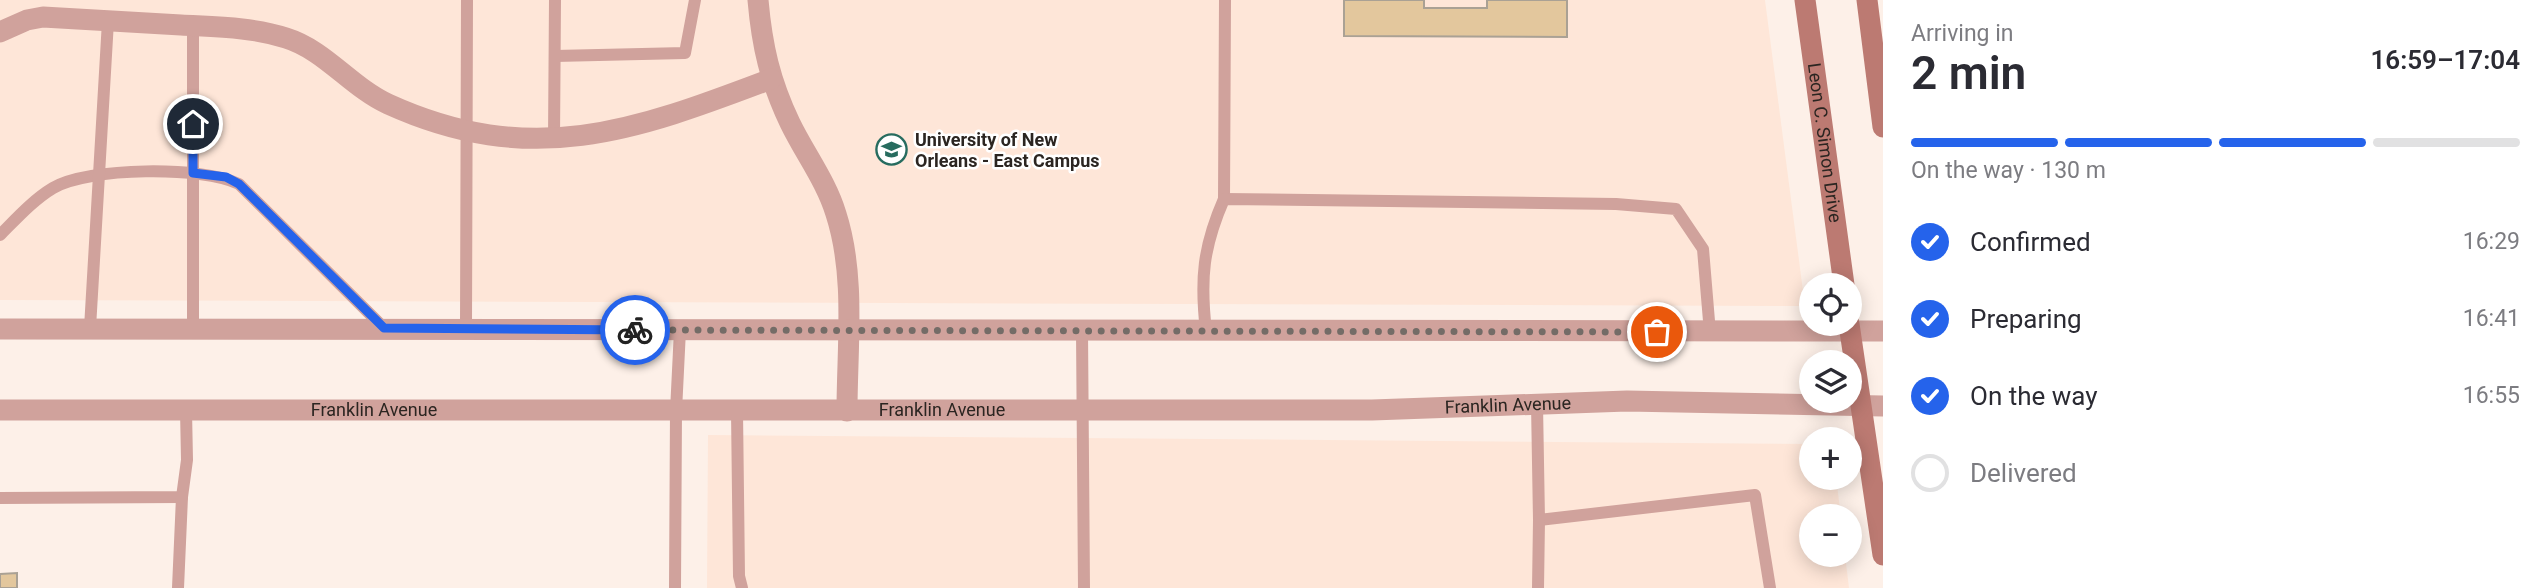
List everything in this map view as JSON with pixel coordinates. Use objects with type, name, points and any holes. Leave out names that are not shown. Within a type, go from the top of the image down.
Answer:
[{"type":"main road","name":"Leon C. Simon Drive","points":[[1805,0],[1842,273]]},
{"type":"main road","points":[[1867,0],[1883,127]]},
{"type":"main road","points":[[1860,413],[1883,555]]},
{"type":"street","points":[[758,0],[762,46],[771,79],[835,211],[843,239],[848,331],[847,411]]},
{"type":"street","points":[[0,32],[27,20],[43,17],[241,29],[285,38],[305,46],[386,103],[468,131],[504,139],[554,139],[601,134],[691,109],[771,79]]},
{"type":"street","points":[[0,329],[193,327],[1710,333],[1799,329]]},
{"type":"street","points":[[1862,329],[1883,331]]},
{"type":"street","name":"Franklin Avenue","points":[[0,410],[1372,410],[1627,401],[1799,403]]},
{"type":"street","name":"Franklin Avenue","points":[[1862,404],[1883,406]]},
{"type":"lane","points":[[466,328],[467,0]]},
{"type":"lane","points":[[554,139],[555,0]]},
{"type":"lane","points":[[555,56],[685,53],[695,0]]},
{"type":"lane","points":[[1206,331],[1202,300],[1207,238],[1224,199],[1224,0]]},
{"type":"lane","points":[[90,328],[108,21]]},
{"type":"lane","points":[[192,26],[193,327]]},
{"type":"lane","points":[[0,235],[53,188],[75,178],[99,174],[193,173],[226,177],[239,184],[384,328]]},
{"type":"lane","points":[[1224,199],[1616,204],[1676,209],[1703,249],[1710,333]]},
{"type":"lane","points":[[676,588],[676,411],[680,330]]},
{"type":"lane","points":[[1082,331],[1084,588]]},
{"type":"lane","points":[[1537,404],[1538,588]]},
{"type":"lane","points":[[178,588],[182,497],[187,460],[186,410]]},
{"type":"lane","points":[[737,411],[738,576],[742,588]]},
{"type":"lane","points":[[1539,520],[1755,495],[1770,588]]},
{"type":"lane","points":[[0,498],[182,497]]},
{"type":"shaded area","name":"University of New Orleans - East Campus","points":[[0,0],[1765,0],[1801,273],[1799,306],[0,300]]},
{"type":"shaded area","points":[[708,435],[1799,444],[1799,490],[1838,490],[1839,504],[1799,504],[1799,567],[1846,567],[1849,588],[707,588]]},
{"type":"building","points":[[1344,0],[1424,0],[1424,8],[1487,8],[1487,0],[1567,0],[1567,37],[1344,36]]},
{"type":"building","points":[[17,573],[17,588],[0,588],[0,574]]},
{"type":"way so far","points":[[635,330],[1657,332]]},
{"type":"place","name":"University of New Orleans - East Campus","points":[[892,150]]},
{"type":"route","points":[[193,124],[193,173],[226,177],[239,184],[384,328],[635,330]]}]
